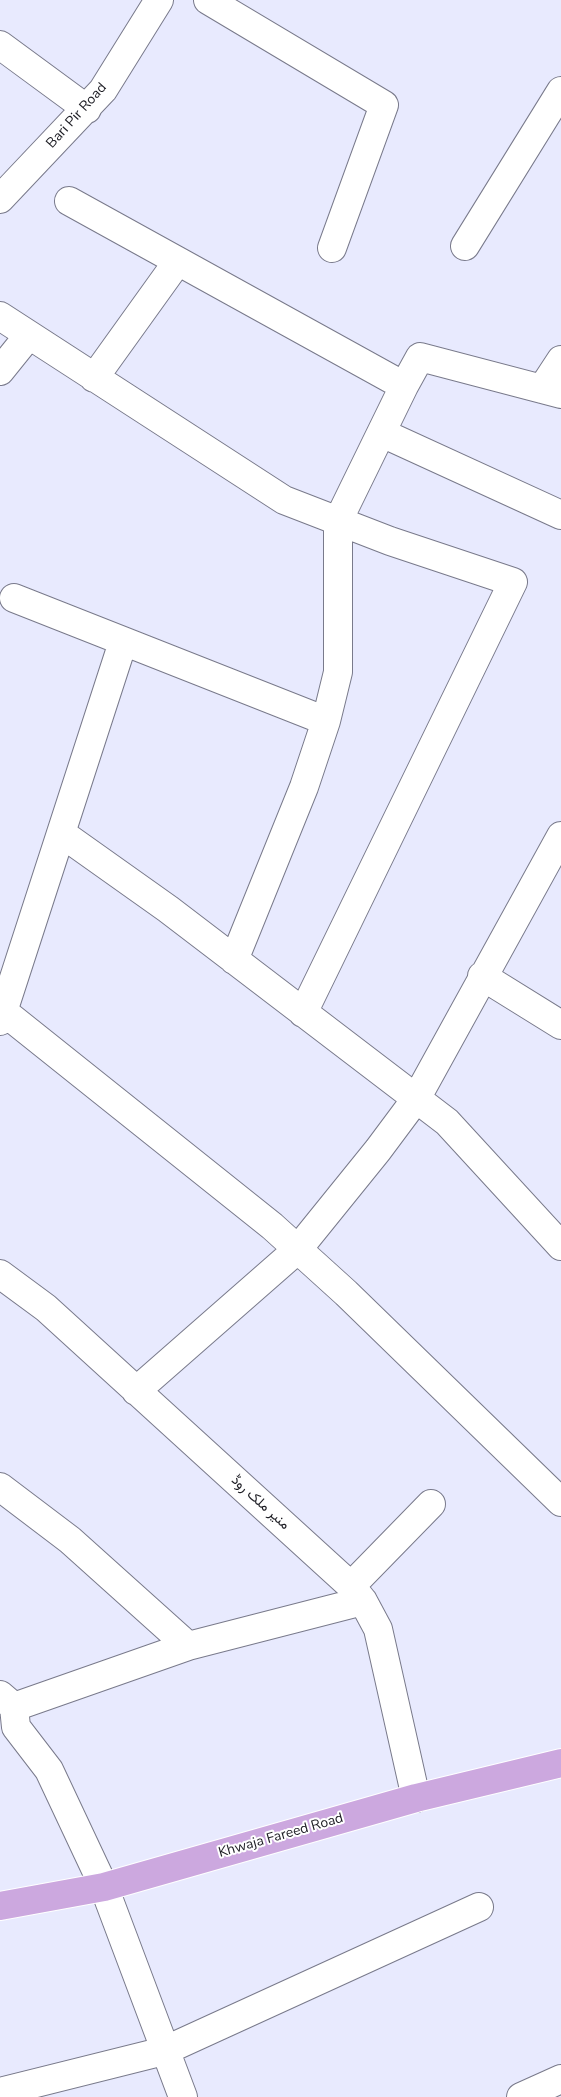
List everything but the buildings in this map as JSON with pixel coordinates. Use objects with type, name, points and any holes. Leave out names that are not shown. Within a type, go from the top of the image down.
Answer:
[{"type":"main road","name":"Khwaja Fareed Road","points":[[0,1906],[104,1887],[416,1798],[561,1762]]},
{"type":"street","name":"Bari Pir Road","points":[[0,199],[103,90],[159,0]]},
{"type":"street","points":[[208,0],[384,105],[332,248]]},
{"type":"street","points":[[0,44],[87,108]]},
{"type":"street","points":[[465,246],[561,91]]},
{"type":"street","points":[[68,201],[404,386]]},
{"type":"street","points":[[94,378],[178,261]]},
{"type":"street","points":[[0,316],[284,500],[390,541],[513,582],[303,1013]]},
{"type":"street","points":[[0,371],[29,335]]},
{"type":"street","points":[[234,960],[304,787],[326,721],[338,672],[338,521],[404,386],[420,357],[551,391],[561,360]]},
{"type":"street","points":[[382,432],[561,515]]},
{"type":"street","points":[[14,598],[326,721]]},
{"type":"street","points":[[123,642],[2,1016],[298,1248],[561,1502]]},
{"type":"street","points":[[62,833],[168,909],[447,1122],[561,1246]]},
{"type":"street","points":[[136,1391],[298,1248],[378,1150],[416,1099],[482,976],[561,836]]},
{"type":"street","points":[[482,976],[561,1025]]},
{"type":"street","name":"منیر ملک روڈ","points":[[0,1274],[46,1308],[357,1593],[378,1629],[416,1798]]},
{"type":"street","points":[[0,1487],[70,1540],[188,1646]]},
{"type":"street","points":[[183,2097],[164,2051],[104,1887],[49,1770],[16,1726],[7,1701],[357,1593],[431,1504]]},
{"type":"street","points":[[0,2092],[164,2051],[479,1907]]},
{"type":"street","points":[[522,2097],[561,2079]]}]
